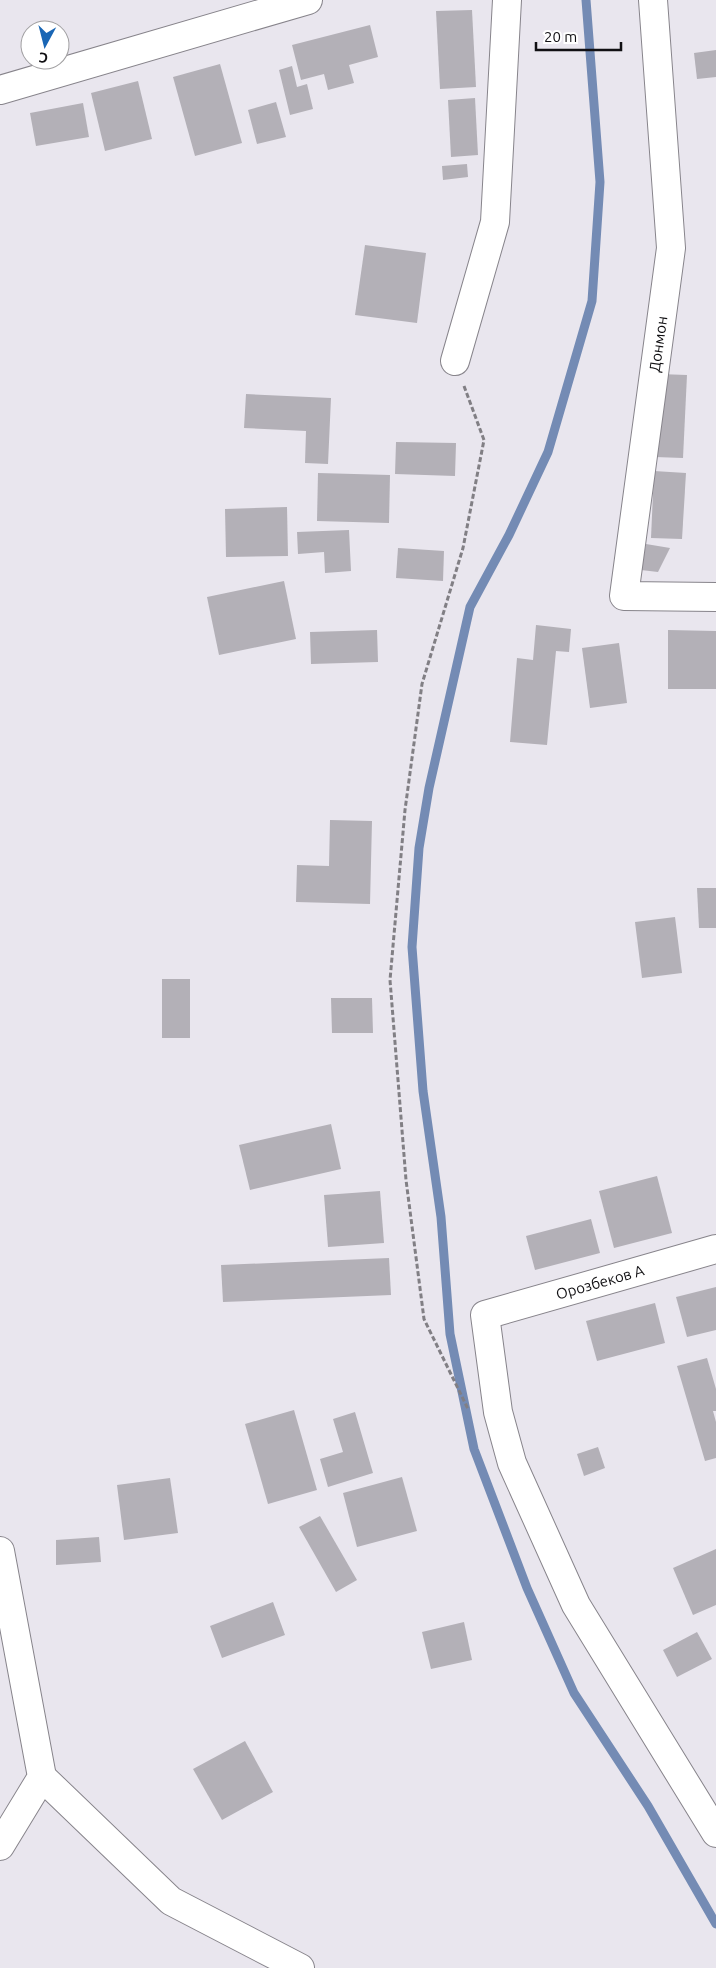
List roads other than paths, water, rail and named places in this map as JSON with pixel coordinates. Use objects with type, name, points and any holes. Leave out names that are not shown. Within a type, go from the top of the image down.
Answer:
[{"type":"main road","points":[[0,90],[308,0]]},
{"type":"main road","points":[[456,361],[495,222],[506,0]]},
{"type":"main road","name":"Донмон","points":[[653,0],[671,248],[624,596],[716,598]]},
{"type":"main road","name":"Орозбеков А","points":[[716,1249],[484,1316],[498,1412],[516,1472],[576,1605],[716,1833]]},
{"type":"main road","points":[[0,1551],[42,1777],[171,1901],[300,1968]]},
{"type":"main road","points":[[0,1846],[42,1777]]},
{"type":"waterway","points":[[586,0],[600,182],[592,301],[548,452],[509,535],[470,607],[429,788],[419,848],[412,947],[423,1091],[441,1217],[450,1334],[474,1449],[527,1588],[574,1693],[648,1806],[716,1924]]}]
